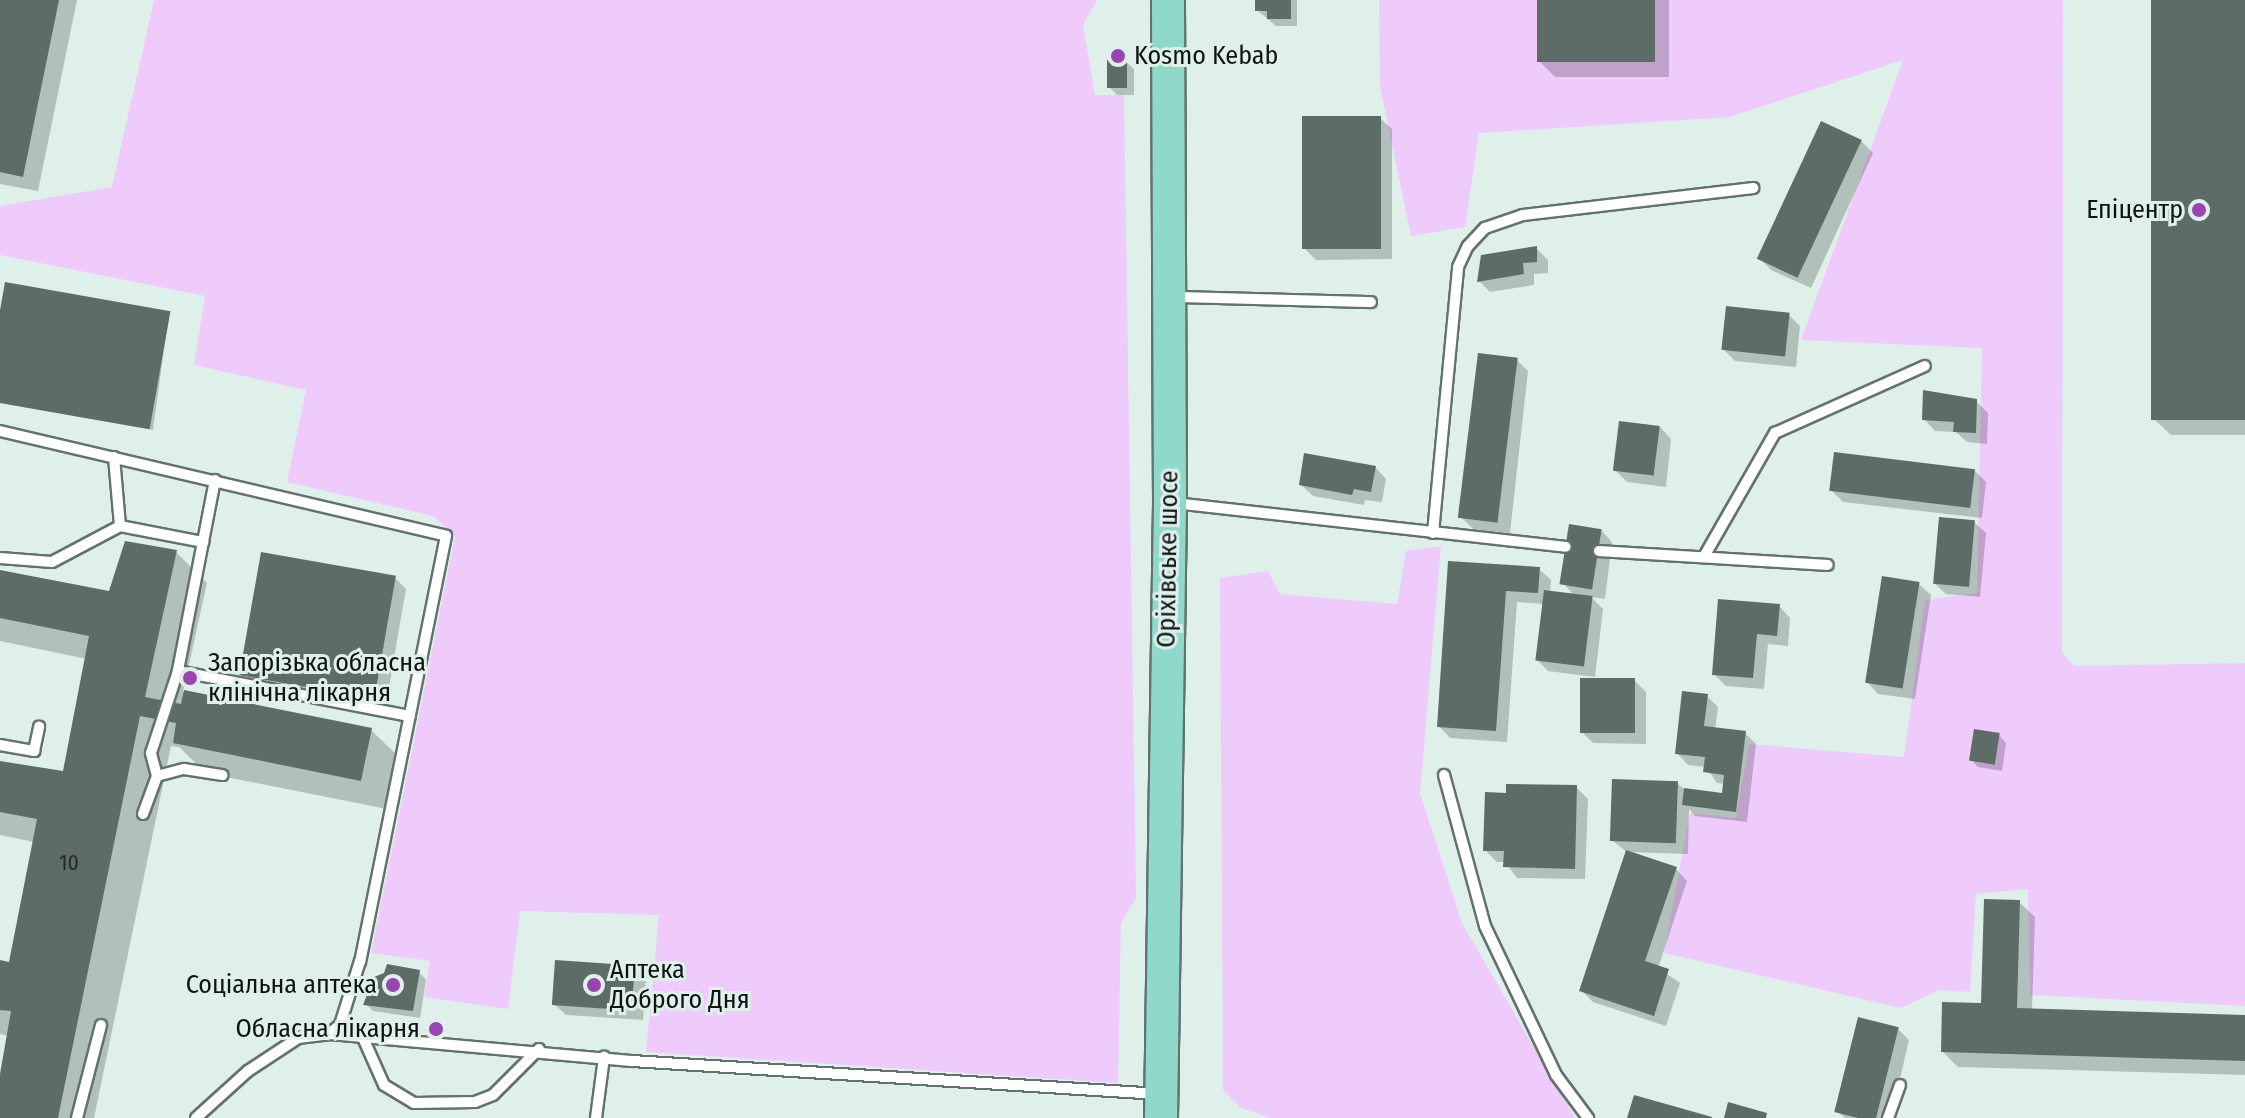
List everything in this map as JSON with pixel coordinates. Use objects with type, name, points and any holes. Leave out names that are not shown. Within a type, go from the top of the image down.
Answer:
[{"type":"main road","name":"Оріхівське шосе","points":[[1161,1106],[1170,502],[1168,0]]},
{"type":"lane","points":[[1433,533],[1458,267],[1468,246],[1485,228],[1523,215],[1753,188]]},
{"type":"lane","points":[[1169,297],[1371,302]]},
{"type":"lane","points":[[1705,555],[1775,433],[1925,366]]},
{"type":"lane","points":[[0,431],[446,536],[360,961],[340,1025],[329,1034]]},
{"type":"lane","points":[[114,457],[120,526]]},
{"type":"lane","points":[[143,814],[157,776],[151,753],[178,671],[215,480]]},
{"type":"lane","points":[[1170,502],[1566,547]]},
{"type":"lane","points":[[0,558],[52,562],[120,526],[203,542]]},
{"type":"lane","points":[[1599,551],[1705,555],[1828,565]]},
{"type":"lane","points":[[178,671],[410,716]]},
{"type":"lane","points":[[0,745],[34,751],[39,727]]},
{"type":"lane","points":[[157,776],[184,769],[223,775]]},
{"type":"lane","points":[[1444,775],[1485,926],[1556,1075],[1588,1118]]},
{"type":"lane","points":[[77,1118],[101,1025]]},
{"type":"lane","points":[[196,1118],[248,1071],[298,1038],[329,1034],[364,1040],[539,1049],[1161,1106]]},
{"type":"lane","points":[[364,1040],[384,1085],[414,1103],[475,1102],[493,1095],[539,1049]]},
{"type":"lane","points":[[596,1118],[604,1057]]},
{"type":"lane","points":[[1888,1118],[1900,1085]]},
{"type":"shaded area","points":[[154,0],[1097,0],[1083,25],[1095,95],[1124,95],[1136,898],[1121,923],[1118,1083],[646,1052],[659,915],[520,911],[508,1009],[424,997],[430,961],[371,953],[455,537],[433,516],[287,482],[306,390],[194,365],[205,296],[0,255],[0,206],[112,187]]},
{"type":"shaded area","points":[[1379,0],[2063,0],[2062,652],[2074,666],[2245,663],[2245,1006],[2030,995],[2028,889],[1976,894],[1970,992],[1939,990],[1901,1008],[1664,953],[1690,813],[1736,818],[1749,744],[1904,757],[1925,600],[1977,593],[1982,348],[1801,340],[1903,60],[1730,117],[1479,133],[1465,227],[1411,236],[1380,86]]},
{"type":"shaded area","points":[[1441,546],[1420,793],[1462,923],[1575,1118],[1270,1118],[1241,1108],[1223,1090],[1220,578],[1268,571],[1280,594],[1397,604],[1406,551]]},
{"type":"building","points":[[0,0],[59,0],[23,177],[0,172]]},
{"type":"building","points":[[1255,0],[1291,0],[1291,19],[1267,19],[1267,11],[1255,11]]},
{"type":"building","points":[[1537,0],[1655,0],[1655,62],[1537,62]]},
{"type":"building","name":"Епіцентр","points":[[2151,0],[2245,0],[2245,420],[2151,420]]},
{"type":"building","points":[[1107,60],[1127,60],[1127,88],[1107,88]]},
{"type":"building","points":[[1302,116],[1381,116],[1381,249],[1302,249]]},
{"type":"building","points":[[1821,121],[1862,140],[1798,278],[1757,259]]},
{"type":"building","points":[[1537,246],[1537,262],[1523,263],[1524,274],[1477,282],[1481,255]]},
{"type":"building","points":[[5,282],[170,311],[150,429],[0,403],[0,310]]},
{"type":"building","points":[[1726,306],[1790,313],[1785,356],[1721,350]]},
{"type":"building","points":[[1478,353],[1518,358],[1497,523],[1458,518]]},
{"type":"building","points":[[1923,390],[1977,399],[1976,433],[1953,432],[1954,422],[1922,420]]},
{"type":"building","points":[[1619,421],[1660,426],[1654,476],[1613,471]]},
{"type":"building","points":[[1834,452],[1975,469],[1970,508],[1829,491]]},
{"type":"building","points":[[1304,453],[1376,466],[1371,492],[1354,489],[1352,495],[1299,485]]},
{"type":"building","points":[[1939,517],[1975,520],[1969,587],[1933,584]]},
{"type":"building","points":[[1569,524],[1602,529],[1592,589],[1559,584]]},
{"type":"building","name":"Запорізька обласна клінічна лікарня","points":[[125,541],[177,550],[145,697],[181,704],[184,690],[372,728],[361,781],[173,743],[176,723],[140,716],[58,1118],[0,1118],[0,1074],[11,1011],[0,1010],[0,960],[9,962],[37,819],[0,812],[0,761],[63,771],[89,636],[0,618],[0,570],[109,591]]},
{"type":"building","points":[[261,552],[396,576],[374,699],[239,675]]},
{"type":"building","points":[[1448,561],[1540,567],[1538,593],[1506,591],[1496,731],[1437,727]]},
{"type":"building","points":[[1882,576],[1920,582],[1903,689],[1865,683]]},
{"type":"building","points":[[1544,590],[1593,596],[1584,666],[1535,660]]},
{"type":"building","points":[[1718,599],[1780,604],[1777,636],[1757,634],[1753,678],[1712,675]]},
{"type":"building","points":[[1580,678],[1635,678],[1635,733],[1580,733]]},
{"type":"building","points":[[1682,691],[1708,694],[1704,726],[1746,731],[1736,812],[1682,805],[1684,788],[1722,793],[1724,775],[1703,772],[1705,757],[1675,754]]},
{"type":"building","points":[[1974,729],[2000,733],[1995,765],[1969,761]]},
{"type":"building","points":[[1612,779],[1678,781],[1676,843],[1610,841]]},
{"type":"building","points":[[1506,784],[1577,785],[1575,869],[1503,867],[1504,851],[1483,851],[1485,792],[1506,793]]},
{"type":"building","points":[[1626,850],[1677,867],[1645,961],[1669,969],[1654,1016],[1579,991]]},
{"type":"building","points":[[1984,899],[2020,900],[2017,1008],[2245,1015],[2245,1061],[1941,1052],[1942,1002],[1981,1003]]},
{"type":"building","name":"Аптека Доброго Дня","points":[[555,960],[635,966],[632,1010],[552,1005]]},
{"type":"building","name":"Соціальна аптека","points":[[387,964],[420,970],[413,1011],[363,1005],[374,977],[384,973]]},
{"type":"building","points":[[1858,1017],[1899,1027],[1876,1118],[1858,1118],[1834,1112]]},
{"type":"building","points":[[1634,1095],[1712,1117],[1712,1118],[1627,1118]]},
{"type":"building","points":[[1728,1102],[1767,1113],[1766,1118],[1724,1118]]},
{"type":"place","name":"Kosmo Kebab","points":[[1118,56]]},
{"type":"place","name":"Епіцентр","points":[[2199,210]]},
{"type":"place","name":"Запорізька обласна клінічна лікарня","points":[[190,678]]},
{"type":"place","name":"Соціальна аптека","points":[[393,985]]},
{"type":"place","name":"Аптека Доброго Дня","points":[[594,985]]},
{"type":"place","name":"Обласна лікарня","points":[[436,1029]]}]
